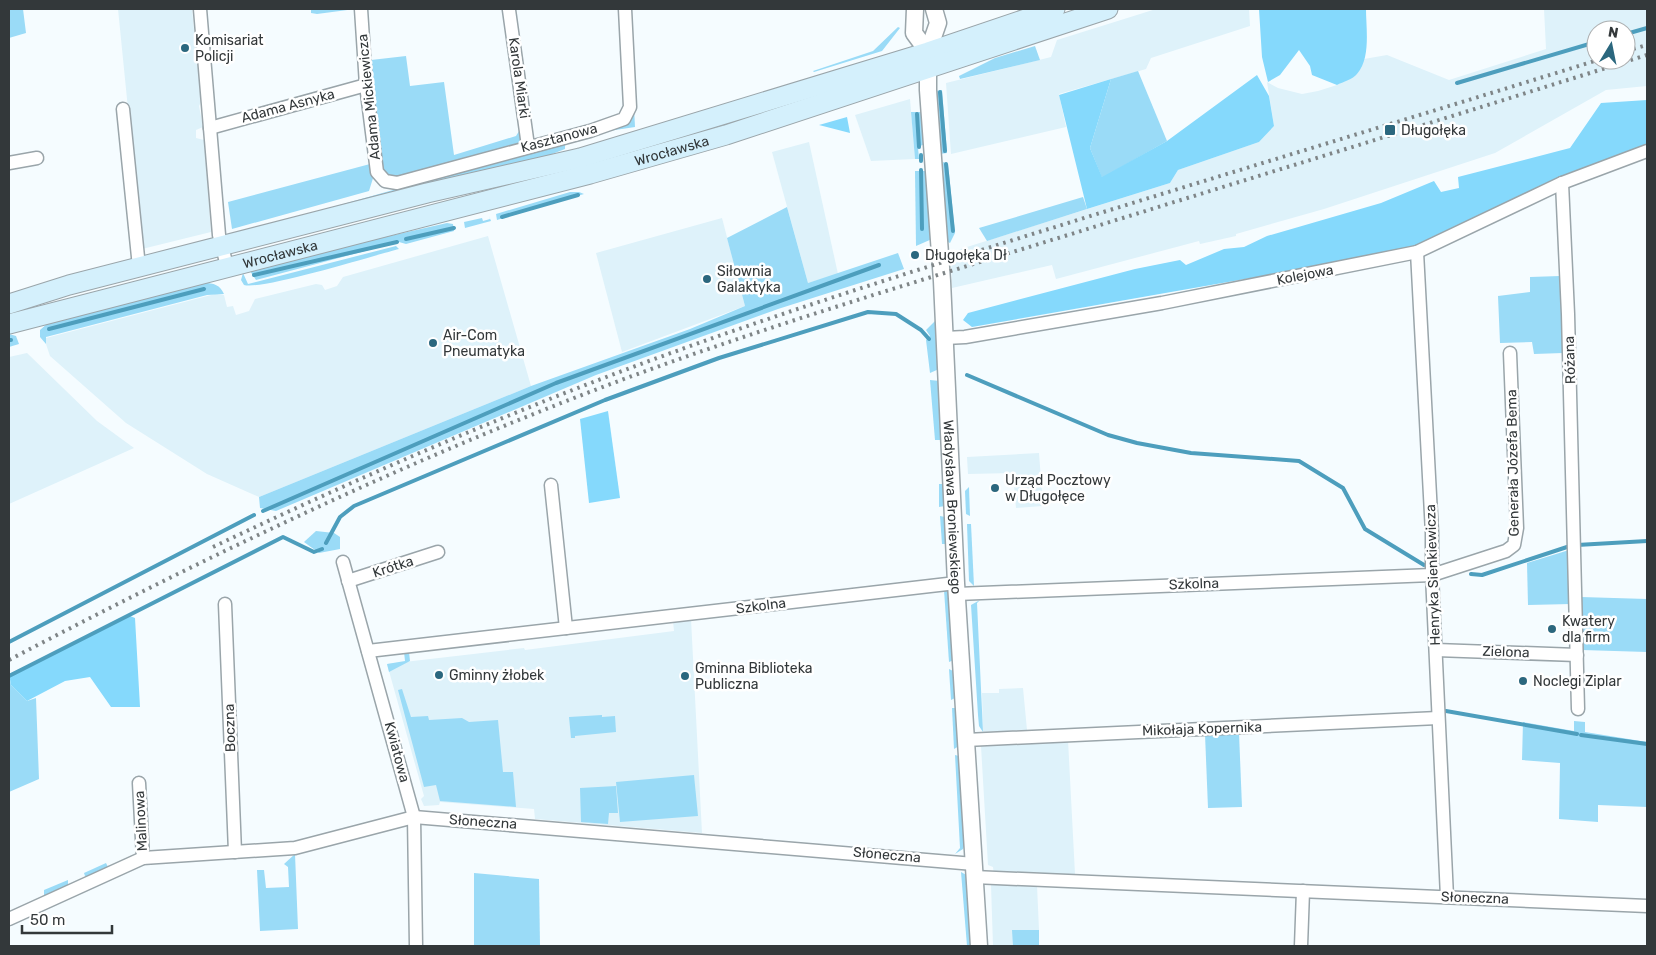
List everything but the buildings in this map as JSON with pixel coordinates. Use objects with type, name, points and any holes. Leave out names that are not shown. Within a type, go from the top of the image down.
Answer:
[{"type":"main road","name":"Wrocławska","points":[[9,324],[227,266],[590,174],[726,134],[928,61],[1055,9]]},
{"type":"main road","name":"Wrocławska","points":[[9,304],[139,267],[427,193],[580,158],[1108,9]]},
{"type":"street","name":"Wrocławska","points":[[200,9],[222,246],[227,266]]},
{"type":"street","name":"Adama Mickiewicza","points":[[361,9],[366,85],[377,172],[386,181]]},
{"type":"street","name":"Kasztanowa","points":[[386,181],[397,183],[528,146],[590,131],[624,119],[630,107],[625,9]]},
{"type":"street","points":[[915,9],[914,33],[928,61]]},
{"type":"street","points":[[928,61],[938,23],[934,9]]},
{"type":"street","name":"Karola Miarki","points":[[509,10],[528,146]]},
{"type":"street","name":"Władysława Broniewskiego","points":[[928,61],[979,946]]},
{"type":"street","name":"Adama Asnyka","points":[[210,128],[366,85]]},
{"type":"street","points":[[123,109],[139,267]]},
{"type":"street","name":"Kolejowa","points":[[945,338],[965,337],[1156,304],[1417,252],[1562,183],[1647,151]]},
{"type":"street","points":[[9,163],[37,158]]},
{"type":"street","name":"Różana","points":[[1562,183],[1575,544],[1576,654]]},
{"type":"street","name":"Henryka Sienkiewicza","points":[[1417,252],[1432,533],[1432,575],[1447,897]]},
{"type":"street","name":"Generała Józefa Bema","points":[[1432,575],[1506,551],[1514,545],[1516,539],[1510,353]]},
{"type":"street","points":[[551,485],[566,628]]},
{"type":"street","name":"Krótka","points":[[348,581],[438,552]]},
{"type":"street","name":"Kwiatowa","points":[[343,562],[414,817],[416,946]]},
{"type":"street","name":"Szkolna","points":[[368,651],[566,628],[957,589],[1432,575]]},
{"type":"street","name":"Boczna","points":[[225,604],[235,852]]},
{"type":"street","name":"Zielona","points":[[1436,650],[1576,654]]},
{"type":"street","points":[[1576,654],[1578,709]]},
{"type":"street","name":"Mikołaja Kopernika","points":[[966,740],[1438,718]]},
{"type":"street","name":"Malinowa","points":[[139,783],[143,858]]},
{"type":"street","name":"Słoneczna","points":[[9,919],[143,858],[295,848],[414,817],[786,846],[974,870],[1303,891],[1647,906]]},
{"type":"street","points":[[1301,946],[1303,891]]},
{"type":"shaded area","points":[[9,9],[23,9],[26,33],[9,38]]},
{"type":"shaded area","points":[[118,9],[192,9],[201,102],[199,106],[203,127],[196,130],[196,138],[204,140],[211,232],[142,249]]},
{"type":"shaded area","points":[[311,9],[355,9],[317,14],[311,13]]},
{"type":"shaded area","points":[[1156,9],[1249,9],[1250,26],[1151,58],[1146,69],[1059,94],[1066,127],[951,154],[946,83],[1051,57],[1057,40]]},
{"type":"shaded area","points":[[1259,9],[1366,9],[1366,51],[1357,74],[1337,85],[1312,75],[1310,66],[1299,50],[1280,75],[1268,82],[1262,57]]},
{"type":"shaded area","points":[[1544,9],[1647,9],[1647,86],[1606,90],[1495,153],[1324,209],[1236,234],[1236,236],[1200,244],[1199,241],[1056,279],[1052,265],[952,288],[951,252],[1170,183],[1178,170],[1259,142],[1274,126],[1267,82],[1278,88],[1302,94],[1318,91],[1337,85],[1357,74],[1364,59],[1387,55],[1449,80],[1546,49]]},
{"type":"shaded area","points":[[898,27],[900,28],[882,51],[813,71],[873,51]]},
{"type":"shaded area","points":[[1035,46],[1040,60],[960,79],[959,76],[995,58]]},
{"type":"shaded area","points":[[406,56],[410,86],[444,82],[454,155],[516,136],[521,128],[520,143],[399,178],[390,178],[379,168],[371,60]]},
{"type":"shaded area","points":[[1138,71],[1167,141],[1102,178],[1090,148],[1111,79]]},
{"type":"shaded area","points":[[1257,75],[1269,96],[1274,126],[1259,142],[1178,170],[1170,183],[1087,209],[1059,95],[1111,79],[1090,148],[1102,177],[1167,141]]},
{"type":"shaded area","points":[[942,90],[947,153],[940,154],[936,91]]},
{"type":"shaded area","points":[[910,99],[915,159],[871,161],[855,115]]},
{"type":"shaded area","points":[[1647,100],[1647,146],[1405,251],[972,327],[963,320],[968,313],[1135,269],[1180,260],[1186,265],[1224,249],[1244,247],[1267,236],[1381,203],[1434,181],[1441,192],[1459,188],[1458,177],[1570,148],[1601,103]]},
{"type":"shaded area","points":[[634,107],[635,127],[602,132]]},
{"type":"shaded area","points":[[911,112],[921,112],[923,116],[927,143],[918,147],[919,159],[915,159]]},
{"type":"shaded area","points":[[847,117],[850,133],[819,125]]},
{"type":"shaded area","points":[[565,142],[565,149],[542,158],[243,232]]},
{"type":"shaded area","points":[[809,142],[838,274],[808,283],[772,152]]},
{"type":"shaded area","points":[[943,162],[948,164],[955,233],[950,243],[946,241]]},
{"type":"shaded area","points":[[370,164],[374,175],[369,191],[232,229],[228,202]]},
{"type":"shaded area","points":[[915,171],[928,171],[932,239],[916,246]]},
{"type":"shaded area","points":[[570,192],[584,194],[497,220],[496,214]]},
{"type":"shaded area","points":[[1083,197],[1087,209],[987,241],[979,228]]},
{"type":"shaded area","points":[[787,207],[808,283],[898,253],[904,269],[778,309],[596,375],[276,511],[260,508],[259,497],[531,386],[690,329],[745,306],[727,238]]},
{"type":"shaded area","points":[[489,216],[491,221],[465,228],[464,222],[482,218],[483,221],[490,219]]},
{"type":"shaded area","points":[[722,218],[745,306],[622,352],[596,253]]},
{"type":"shaded area","points":[[447,223],[453,224],[454,231],[406,244],[399,242],[256,280],[250,271],[337,248]]},
{"type":"shaded area","points":[[488,236],[531,386],[259,497],[207,474],[126,423],[50,356],[46,344],[46,338],[215,294],[224,295],[227,307],[233,306],[236,315],[249,311],[255,299],[316,284],[322,285],[325,290],[337,286],[343,277]]},
{"type":"shaded area","points":[[396,246],[399,249],[318,272],[255,285],[244,285],[241,280],[243,273],[248,284]]},
{"type":"shaded area","points":[[1560,276],[1563,353],[1534,354],[1532,342],[1500,343],[1498,296],[1530,292],[1530,277]]},
{"type":"shaded area","points":[[204,283],[216,285],[221,288],[224,294],[207,295],[46,337],[46,344],[40,337],[40,330],[48,323]]},
{"type":"shaded area","points":[[937,319],[939,369],[930,373],[926,340],[930,336],[926,330]]},
{"type":"shaded area","points":[[9,334],[16,336],[19,344],[9,347]]},
{"type":"shaded area","points":[[27,353],[97,421],[134,448],[9,504],[9,357]]},
{"type":"shaded area","points":[[930,380],[940,381],[943,440],[935,440]]},
{"type":"shaded area","points":[[608,411],[620,498],[589,503],[580,419]]},
{"type":"shaded area","points":[[1039,453],[1043,506],[1016,508],[1013,473],[968,474],[967,457]]},
{"type":"shaded area","points":[[939,484],[943,484],[945,506],[939,507]]},
{"type":"shaded area","points":[[969,487],[970,516],[966,514],[965,491]]},
{"type":"shaded area","points":[[940,516],[945,517],[946,544],[942,544]]},
{"type":"shaded area","points":[[967,524],[971,524],[974,586],[969,581]]},
{"type":"shaded area","points":[[316,531],[334,533],[340,537],[340,549],[319,553],[304,542]]},
{"type":"shaded area","points":[[1569,550],[1571,604],[1528,605],[1527,563]]},
{"type":"shaded area","points":[[944,590],[949,592],[954,660],[949,662]]},
{"type":"shaded area","points":[[1581,597],[1647,599],[1647,652],[1582,650]]},
{"type":"shaded area","points":[[980,600],[977,603],[983,732],[979,726],[971,605]]},
{"type":"shaded area","points":[[130,616],[135,618],[140,707],[111,707],[90,677],[65,681],[27,701],[11,685],[9,674]]},
{"type":"shaded area","points":[[691,619],[702,833],[535,819],[534,809],[440,802],[439,805],[424,806],[421,799],[424,796],[387,664],[524,648],[525,650],[674,631],[673,621]]},
{"type":"shaded area","points":[[404,652],[409,652],[410,661],[389,672],[387,664],[405,661]]},
{"type":"shaded area","points":[[949,669],[955,672],[957,697],[951,700]]},
{"type":"shaded area","points":[[9,674],[11,685],[27,701],[36,698],[39,779],[9,792]]},
{"type":"shaded area","points":[[1023,688],[1027,730],[983,732],[982,693],[999,693],[999,689]]},
{"type":"shaded area","points":[[402,689],[411,717],[428,716],[429,720],[462,718],[469,722],[498,720],[503,772],[513,772],[516,807],[440,801],[436,785],[424,787],[398,690]]},
{"type":"shaded area","points":[[952,708],[957,708],[959,746],[954,749]]},
{"type":"shaded area","points":[[602,715],[602,717],[615,716],[616,732],[571,738],[569,717]]},
{"type":"shaded area","points":[[1574,721],[1585,722],[1585,732],[1647,742],[1647,807],[1598,805],[1598,822],[1559,819],[1560,763],[1522,760],[1523,722],[1574,731]]},
{"type":"shaded area","points":[[1239,733],[1242,807],[1208,808],[1205,734]]},
{"type":"shaded area","points":[[1068,740],[1075,874],[994,875],[993,867],[988,865],[981,746]]},
{"type":"shaded area","points":[[955,755],[959,756],[966,842],[963,849],[955,854],[960,848]]},
{"type":"shaded area","points":[[694,775],[698,816],[620,822],[616,782]]},
{"type":"shaded area","points":[[616,786],[618,813],[609,813],[608,824],[581,822],[580,788]]},
{"type":"shaded area","points":[[295,854],[298,929],[260,931],[257,870],[264,870],[266,888],[289,887],[288,867],[284,864]]},
{"type":"shaded area","points":[[106,863],[108,867],[90,876],[85,876],[84,873]]},
{"type":"shaded area","points":[[961,872],[968,876],[972,946],[967,946]]},
{"type":"shaded area","points":[[474,873],[539,879],[540,946],[474,946]]},
{"type":"shaded area","points":[[68,880],[68,887],[44,896],[44,890]]},
{"type":"shaded area","points":[[991,885],[1037,885],[1039,930],[1013,930],[1013,946],[993,946]]},
{"type":"shaded area","points":[[1012,930],[1039,930],[1039,946],[1013,946]]},
{"type":"waterway","points":[[1636,31],[1647,28]]},
{"type":"waterway","points":[[1457,83],[1586,45]]},
{"type":"waterway","points":[[940,92],[945,151]]},
{"type":"waterway","points":[[917,114],[919,147]]},
{"type":"waterway","points":[[921,155],[921,161]]},
{"type":"waterway","points":[[946,164],[953,231]]},
{"type":"waterway","points":[[921,170],[922,229]]},
{"type":"waterway","points":[[502,217],[578,195]]},
{"type":"waterway","points":[[406,239],[454,228]]},
{"type":"waterway","points":[[254,275],[397,242]]},
{"type":"waterway","points":[[263,511],[556,383],[879,265]]},
{"type":"waterway","points":[[49,329],[204,289]]},
{"type":"waterway","points":[[326,543],[340,517],[354,506],[605,400],[719,358],[868,312],[896,314],[921,330],[929,339]]},
{"type":"waterway","points":[[967,375],[1108,435],[1137,443],[1191,453],[1299,461],[1343,488],[1365,529],[1424,565]]},
{"type":"waterway","points":[[9,642],[254,515]]},
{"type":"waterway","points":[[9,676],[283,537],[314,552],[322,549]]},
{"type":"waterway","points":[[1577,545],[1647,541]]},
{"type":"waterway","points":[[1471,574],[1482,575],[1570,546]]},
{"type":"waterway","points":[[1446,711],[1577,734]]},
{"type":"waterway","points":[[1581,735],[1647,744]]},
{"type":"railway","points":[[1636,48],[1647,45]]},
{"type":"railway","points":[[9,660],[160,583],[312,510],[467,441],[624,379],[734,340],[845,304],[1647,55]]},
{"type":"railway","points":[[213,547],[328,493],[504,417],[622,371],[730,332],[971,253],[1586,64]]},
{"type":"place","name":"Komisariat Policji","points":[[185,48]]},
{"type":"place","name":"Długołęka","points":[[1390,130]]},
{"type":"place","name":"Długołęka Dł","points":[[915,255]]},
{"type":"place","name":"Siłownia Galaktyka","points":[[707,279]]},
{"type":"place","name":"Air-Com Pneumatyka","points":[[433,343]]},
{"type":"place","name":"Urząd Pocztowy w Długołęce","points":[[995,488]]},
{"type":"place","name":"Kwatery dla firm","points":[[1552,629]]},
{"type":"place","name":"Gminny żłobek","points":[[439,675]]},
{"type":"place","name":"Gminna Biblioteka Publiczna","points":[[685,676]]},
{"type":"place","name":"Noclegi Ziplar","points":[[1523,681]]}]
